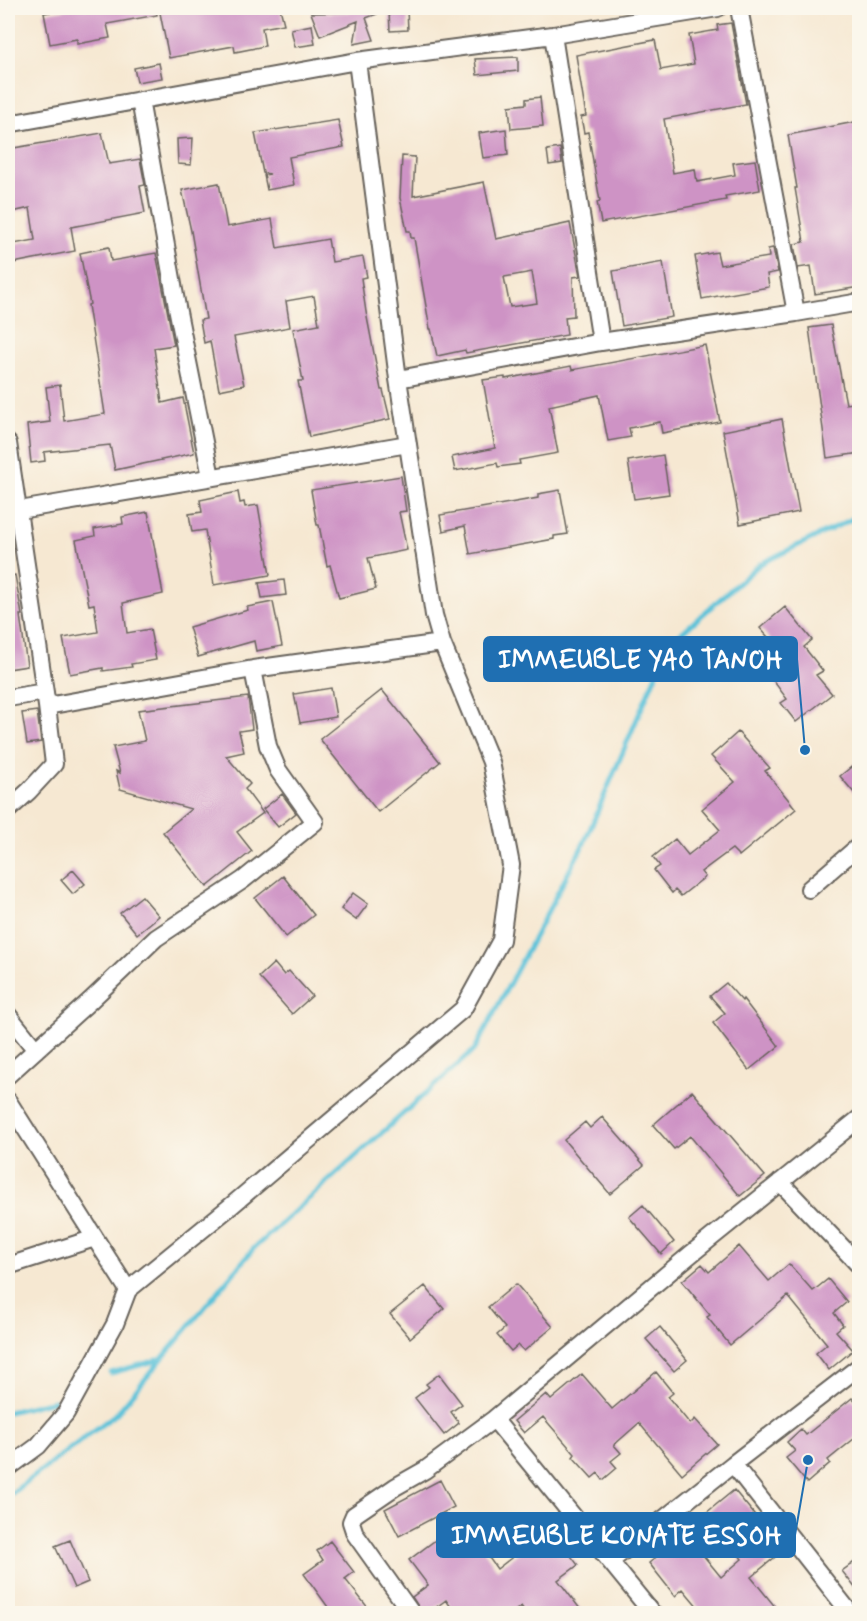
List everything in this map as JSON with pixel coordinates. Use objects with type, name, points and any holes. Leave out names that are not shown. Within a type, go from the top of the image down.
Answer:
[{"type":"street","points":[[8,124],[357,61],[553,35],[718,8]]},
{"type":"street","points":[[739,8],[796,313]]},
{"type":"street","points":[[553,35],[601,342]]},
{"type":"street","points":[[8,1468],[38,1446],[66,1413],[115,1324],[128,1290],[231,1206],[463,1009],[501,940],[511,865],[491,762],[442,643],[434,615],[398,379],[357,61]]},
{"type":"street","points":[[140,100],[177,307],[211,477]]},
{"type":"street","points":[[398,379],[601,342],[860,302]]},
{"type":"street","points":[[8,443],[13,510],[46,699],[54,764],[30,791],[8,810]]},
{"type":"street","points":[[13,510],[408,444]]},
{"type":"street","points":[[8,698],[46,699],[442,643]]},
{"type":"street","points":[[8,1075],[156,938],[243,880],[315,822],[278,770],[268,746],[253,669]]},
{"type":"street","points":[[809,889],[860,845]]},
{"type":"street","points":[[8,1016],[36,1050]]},
{"type":"street","points":[[8,1101],[128,1290]]},
{"type":"street","points":[[412,1614],[355,1533],[351,1521],[354,1515],[425,1470],[494,1419],[691,1254],[860,1118]]},
{"type":"street","points":[[780,1182],[860,1266]]},
{"type":"street","points":[[8,1266],[95,1238]]},
{"type":"street","points":[[611,1561],[734,1464],[857,1374]]},
{"type":"street","points":[[494,1419],[653,1614]]},
{"type":"street","points":[[734,1464],[850,1614]]},
{"type":"building","points":[[75,8],[156,8],[157,15],[107,24],[110,38],[77,44],[77,39],[50,44],[44,13]]},
{"type":"building","points":[[159,8],[280,8],[284,24],[262,28],[265,46],[235,52],[234,46],[169,58]]},
{"type":"building","points":[[360,8],[363,12],[377,11],[377,14],[366,18],[374,40],[354,44],[358,21],[320,36],[311,13],[360,12]]},
{"type":"building","points":[[407,10],[408,30],[390,31],[389,11]]},
{"type":"building","points":[[731,23],[746,104],[664,119],[673,173],[695,169],[697,182],[735,175],[733,163],[755,160],[760,190],[725,196],[726,200],[601,223],[597,202],[600,201],[588,132],[584,133],[581,117],[586,116],[576,55],[655,40],[661,70],[694,64],[689,35],[718,30],[717,25]]},
{"type":"building","points":[[312,25],[315,44],[295,47],[291,29]]},
{"type":"building","points":[[518,57],[518,71],[477,75],[475,59]]},
{"type":"building","points":[[159,63],[162,78],[137,82],[134,68]]},
{"type":"building","points":[[540,97],[543,126],[511,129],[509,106],[526,104],[526,99]]},
{"type":"building","points":[[338,120],[344,147],[289,157],[294,185],[267,190],[264,175],[270,174],[263,173],[255,133]]},
{"type":"building","points":[[860,121],[860,287],[815,294],[811,266],[798,268],[794,244],[804,242],[788,135]]},
{"type":"building","points":[[506,129],[508,155],[483,158],[479,133]]},
{"type":"building","points":[[102,133],[109,164],[140,159],[145,185],[140,186],[145,213],[71,227],[75,251],[8,264],[8,245],[35,240],[30,208],[8,213],[8,149]]},
{"type":"building","points":[[193,138],[191,165],[178,164],[177,139]]},
{"type":"building","points":[[560,148],[562,163],[549,165],[547,150]]},
{"type":"building","points":[[402,156],[415,157],[413,196],[484,182],[496,239],[570,223],[580,276],[573,277],[574,316],[565,317],[567,335],[437,356],[414,238],[411,238],[410,231],[407,231],[400,198]],"holes":[[[532,272],[537,303],[510,307],[504,277]]]},
{"type":"building","points":[[219,183],[227,227],[272,219],[277,248],[328,239],[332,262],[363,257],[367,277],[361,278],[366,312],[381,390],[383,390],[390,419],[309,437],[298,381],[303,381],[293,329],[319,324],[314,296],[286,301],[290,327],[234,337],[244,385],[219,390],[210,341],[204,343],[200,320],[206,319],[182,190]]},
{"type":"building","points":[[109,247],[111,261],[156,253],[174,345],[154,348],[162,403],[183,398],[194,453],[115,470],[110,445],[44,452],[45,461],[31,463],[27,425],[50,422],[46,387],[60,385],[64,421],[105,414],[88,305],[90,304],[80,253]]},
{"type":"building","points":[[773,248],[778,272],[767,274],[769,287],[702,299],[695,256],[717,252],[720,265],[769,257],[768,249]]},
{"type":"building","points":[[663,262],[672,317],[622,326],[613,271]]},
{"type":"building","points":[[831,325],[846,404],[860,402],[860,453],[827,458],[809,328]]},
{"type":"building","points":[[705,345],[720,422],[662,433],[660,422],[629,428],[631,437],[608,441],[599,395],[549,406],[558,453],[519,460],[520,464],[498,467],[497,463],[455,471],[452,457],[495,448],[483,380],[505,377],[505,379],[571,366],[572,370]]},
{"type":"building","points":[[782,419],[799,512],[740,524],[723,431]]},
{"type":"building","points":[[663,455],[669,494],[634,499],[628,461]]},
{"type":"building","points":[[401,476],[406,511],[399,512],[407,550],[368,558],[376,589],[339,598],[330,565],[327,566],[311,490]]},
{"type":"building","points":[[560,490],[568,534],[554,536],[554,539],[470,554],[465,526],[443,531],[440,515],[538,498],[538,494]]},
{"type":"building","points":[[238,492],[240,503],[244,502],[245,507],[258,505],[270,575],[214,585],[205,530],[192,532],[189,514],[202,512],[200,500]]},
{"type":"building","points":[[148,512],[163,594],[123,603],[127,633],[150,629],[156,660],[131,664],[132,667],[103,671],[103,668],[70,674],[63,638],[98,632],[94,604],[89,605],[76,540],[95,536],[94,529],[123,524],[122,517]]},
{"type":"building","points":[[15,575],[27,666],[8,669],[8,576]]},
{"type":"building","points":[[284,580],[286,595],[262,598],[259,583]]},
{"type":"building","points":[[273,602],[282,646],[256,651],[254,641],[198,657],[189,627],[248,610],[247,607]]},
{"type":"building","points":[[785,607],[812,640],[804,647],[823,671],[816,675],[832,694],[796,722],[781,703],[787,699],[772,679],[781,672],[765,653],[775,645],[760,628]]},
{"type":"building","points":[[331,688],[336,717],[300,723],[294,694]]},
{"type":"building","points":[[382,690],[440,762],[378,812],[320,739]]},
{"type":"building","points":[[248,697],[252,729],[239,731],[244,752],[226,756],[250,784],[245,789],[263,813],[237,832],[252,851],[207,887],[163,832],[191,809],[120,789],[116,771],[120,773],[113,747],[145,741],[138,710]]},
{"type":"building","points":[[37,711],[41,742],[27,744],[22,713]]},
{"type":"building","points":[[738,732],[770,768],[765,771],[796,809],[739,856],[732,849],[701,872],[705,877],[681,896],[675,890],[672,893],[654,870],[660,866],[653,857],[675,839],[688,855],[720,830],[702,809],[735,782],[711,756]]},
{"type":"building","points":[[860,760],[860,800],[840,776]]},
{"type":"building","points":[[282,794],[296,813],[278,827],[263,809]]},
{"type":"building","points":[[73,870],[85,884],[73,894],[61,880]]},
{"type":"building","points":[[283,876],[314,915],[286,937],[255,898]]},
{"type":"building","points":[[353,893],[368,904],[356,920],[341,909]]},
{"type":"building","points":[[142,896],[159,916],[137,934],[120,913]]},
{"type":"building","points":[[274,963],[284,975],[289,971],[312,996],[292,1014],[259,977]]},
{"type":"building","points":[[726,983],[742,1001],[743,999],[779,1046],[749,1070],[713,1023],[725,1013],[710,996]]},
{"type":"building","points":[[692,1091],[765,1176],[740,1196],[690,1136],[674,1149],[653,1125]]},
{"type":"building","points":[[602,1117],[644,1165],[610,1194],[564,1140],[585,1122],[590,1128]]},
{"type":"building","points":[[643,1205],[674,1242],[661,1254],[629,1217]]},
{"type":"building","points":[[739,1246],[769,1281],[789,1264],[813,1291],[828,1279],[847,1302],[834,1313],[843,1325],[836,1331],[853,1350],[829,1370],[816,1353],[827,1344],[788,1296],[730,1345],[707,1317],[710,1315],[682,1281],[702,1264],[709,1272]]},
{"type":"building","points":[[516,1284],[553,1327],[524,1351],[518,1345],[511,1351],[497,1335],[505,1328],[488,1307]]},
{"type":"building","points":[[425,1286],[444,1309],[410,1338],[390,1314]]},
{"type":"building","points":[[660,1327],[687,1360],[674,1371],[646,1339]]},
{"type":"building","points":[[656,1372],[673,1393],[668,1397],[690,1424],[695,1419],[717,1444],[682,1474],[639,1423],[614,1445],[621,1453],[611,1461],[617,1468],[603,1480],[598,1473],[592,1478],[543,1417],[524,1433],[514,1421],[546,1394],[551,1400],[582,1374],[612,1409]]},
{"type":"building","points":[[439,1374],[462,1404],[451,1412],[459,1423],[444,1435],[415,1398],[429,1387],[426,1384]]},
{"type":"building","points":[[852,1398],[860,1407],[860,1434],[828,1460],[830,1463],[807,1483],[786,1458],[795,1451],[787,1442],[801,1429],[806,1435]]},
{"type":"building","points":[[440,1480],[454,1507],[399,1536],[385,1509]]},
{"type":"building","points":[[734,1490],[759,1520],[762,1518],[786,1548],[751,1577],[781,1614],[704,1614],[683,1589],[675,1596],[649,1563],[697,1524],[695,1522]],"holes":[[[720,1531],[742,1559],[721,1577],[698,1549]]]},
{"type":"building","points":[[462,1520],[497,1569],[550,1528],[578,1565],[558,1580],[584,1614],[527,1614],[521,1606],[511,1614],[456,1614],[446,1600],[427,1614],[423,1614],[412,1597],[428,1585],[409,1560]]},
{"type":"building","points":[[70,1540],[88,1582],[74,1588],[55,1546]]},
{"type":"building","points":[[330,1541],[354,1572],[345,1579],[373,1614],[333,1614],[304,1574],[323,1560],[317,1551]]},
{"type":"building","points":[[860,1558],[860,1594],[842,1571]]},
{"type":"waterway","points":[[8,1496],[117,1413],[254,1248],[475,1049],[584,843],[669,644],[760,564],[860,515]]},
{"type":"waterway","points":[[111,1373],[158,1360]]},
{"type":"waterway","points":[[8,1412],[54,1401]]},
{"type":"place","name":"IMMEUBLE YAO TANOH","points":[[805,750]]},
{"type":"place","name":"IMMEUBLE KONATE ESSOH","points":[[808,1460]]}]
